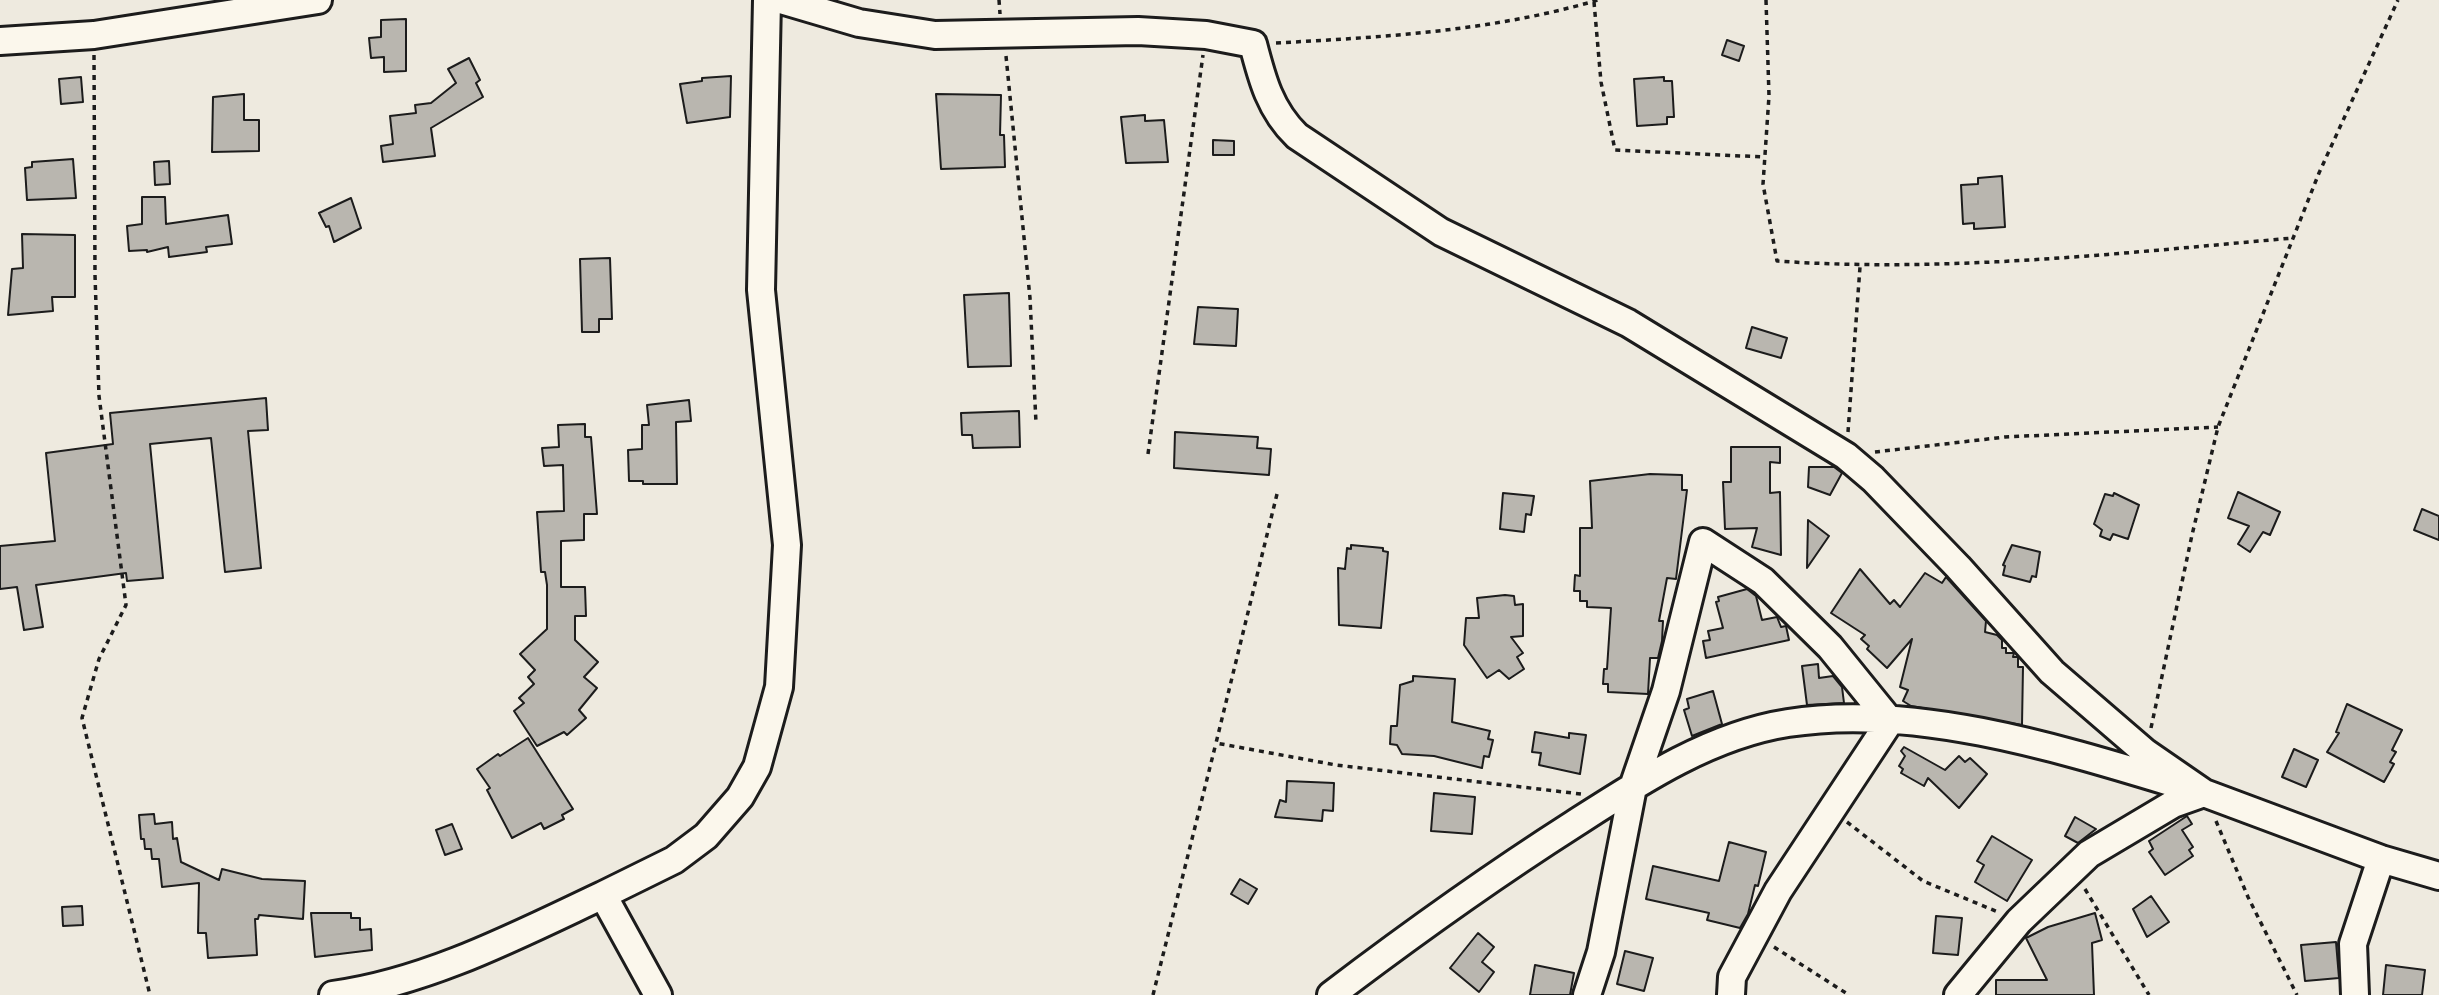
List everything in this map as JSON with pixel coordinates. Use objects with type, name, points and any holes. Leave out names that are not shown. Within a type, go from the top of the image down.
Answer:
[{"type":"street","points":[[0,41],[94,35],[318,0]]},
{"type":"street","points":[[333,995],[440,966],[519,935],[674,860],[706,836],[740,797],[757,766],[779,687],[787,545],[761,289],[767,0]]},
{"type":"street","points":[[781,0],[859,23],[922,33],[1138,31],[1206,35],[1253,44],[1264,86],[1280,118],[1297,136],[1441,232],[1628,323],[1846,456],[1949,557],[2052,672],[2146,753],[2204,793]]},
{"type":"street","points":[[1587,995],[1601,952],[1624,792],[1666,691],[1703,542],[1763,581],[1830,647],[1890,721]]},
{"type":"street","points":[[1331,995],[1521,858],[1624,792],[1745,732],[1789,722],[1863,719],[1890,721],[1952,727],[2043,744],[2204,793],[2381,859],[2439,876]]},
{"type":"street","points":[[1731,995],[1732,977],[1753,934],[1890,721]]},
{"type":"street","points":[[1958,995],[2019,921],[2089,854],[2163,811],[2204,793]]},
{"type":"street","points":[[2355,995],[2353,944],[2381,859]]},
{"type":"street","points":[[603,895],[658,995]]},
{"type":"path","points":[[1766,0],[1769,96],[1763,184],[1777,261],[1860,267],[2116,253],[2293,238]]},
{"type":"path","points":[[2146,753],[2192,534],[2218,428],[2319,173],[2398,0]]},
{"type":"path","points":[[1253,44],[1450,32],[1561,11],[1596,1],[1601,82],[1615,150],[1765,157]]},
{"type":"path","points":[[1003,34],[1015,124],[1030,298],[1036,423]]},
{"type":"path","points":[[94,35],[95,275],[99,396],[126,605],[99,659],[82,718],[150,995]]},
{"type":"path","points":[[1148,454],[1206,35]]},
{"type":"path","points":[[1860,267],[1846,456],[2005,436],[2218,428]]},
{"type":"path","points":[[1153,995],[1277,494]]},
{"type":"path","points":[[1216,743],[1336,765],[1624,792]]},
{"type":"path","points":[[2204,793],[2248,897],[2297,995]]},
{"type":"path","points":[[1832,808],[1923,881],[2019,921]]},
{"type":"path","points":[[2073,869],[2140,975],[2149,995]]},
{"type":"path","points":[[1753,934],[1849,995]]},
{"type":"building","points":[[406,19],[406,71],[384,72],[384,57],[371,58],[369,38],[381,37],[381,20]]},
{"type":"building","points":[[1727,40],[1744,46],[1739,61],[1722,55]]},
{"type":"building","points":[[469,58],[480,80],[476,83],[483,97],[431,128],[435,156],[383,162],[381,146],[393,144],[390,116],[416,113],[415,105],[431,103],[456,83],[448,69]]},
{"type":"building","points":[[731,76],[730,117],[687,123],[680,84],[702,81],[702,78]]},
{"type":"building","points":[[81,77],[83,102],[61,104],[59,79]]},
{"type":"building","points":[[1664,77],[1664,81],[1672,81],[1674,117],[1667,117],[1667,124],[1637,126],[1634,79]]},
{"type":"building","points":[[244,94],[244,120],[259,120],[259,151],[212,152],[213,97]]},
{"type":"building","points":[[936,94],[1001,95],[1000,135],[1004,135],[1005,167],[941,169]]},
{"type":"building","points":[[1145,115],[1145,121],[1164,120],[1168,162],[1126,163],[1121,117]]},
{"type":"building","points":[[1213,140],[1234,141],[1234,155],[1213,155]]},
{"type":"building","points":[[73,159],[76,198],[27,200],[25,168],[32,167],[32,162]]},
{"type":"building","points":[[169,161],[170,184],[155,185],[154,162]]},
{"type":"building","points":[[2002,176],[2005,227],[1974,229],[1974,223],[1963,224],[1961,185],[1978,184],[1978,178]]},
{"type":"building","points":[[142,197],[165,197],[166,224],[228,215],[232,244],[206,247],[207,252],[169,257],[168,247],[147,252],[129,251],[127,226],[142,224]]},
{"type":"building","points":[[351,198],[361,228],[334,242],[329,226],[326,227],[319,213]]},
{"type":"building","points":[[22,234],[75,235],[75,297],[52,297],[53,311],[8,315],[12,269],[23,268]]},
{"type":"building","points":[[610,258],[612,319],[599,319],[599,332],[582,332],[580,259]]},
{"type":"building","points":[[1009,293],[1011,366],[968,367],[964,295]]},
{"type":"building","points":[[1198,307],[1238,309],[1236,346],[1194,344]]},
{"type":"building","points":[[1752,327],[1787,338],[1781,358],[1746,348]]},
{"type":"building","points":[[266,398],[268,430],[248,431],[261,568],[225,572],[211,438],[150,444],[163,578],[127,581],[126,573],[36,585],[43,627],[24,630],[17,587],[0,589],[0,546],[55,541],[46,453],[113,444],[110,413]]},
{"type":"building","points":[[689,400],[691,421],[676,422],[677,484],[643,484],[643,481],[629,481],[628,450],[642,449],[642,425],[649,425],[647,405]]},
{"type":"building","points":[[1019,411],[1020,447],[973,448],[972,435],[962,435],[961,413]]},
{"type":"building","points":[[585,424],[585,437],[591,437],[597,514],[584,514],[584,540],[561,541],[561,587],[585,587],[586,616],[575,616],[575,640],[598,662],[584,677],[597,688],[579,710],[586,718],[567,735],[564,732],[537,746],[514,711],[524,703],[519,698],[534,684],[528,677],[535,670],[520,654],[547,629],[547,585],[545,572],[541,572],[537,512],[564,511],[563,465],[544,466],[542,448],[559,447],[558,425]]},
{"type":"building","points":[[1175,432],[1258,437],[1257,448],[1271,449],[1269,475],[1174,468]]},
{"type":"building","points":[[1731,447],[1780,447],[1780,463],[1770,462],[1770,493],[1780,492],[1781,555],[1752,547],[1757,528],[1725,529],[1723,482],[1731,482]]},
{"type":"building","points":[[1809,467],[1834,467],[1842,473],[1830,495],[1808,487]]},
{"type":"building","points":[[1650,474],[1682,475],[1682,490],[1687,490],[1676,579],[1667,578],[1659,621],[1663,621],[1662,641],[1658,658],[1650,658],[1648,694],[1608,692],[1608,684],[1603,684],[1604,669],[1607,669],[1611,608],[1587,607],[1587,601],[1580,601],[1580,591],[1574,591],[1575,575],[1580,576],[1580,528],[1592,528],[1590,481]]},
{"type":"building","points":[[2238,492],[2280,512],[2270,535],[2263,532],[2250,552],[2238,544],[2249,526],[2228,518]]},
{"type":"building","points":[[1503,493],[1534,496],[1531,515],[1526,514],[1524,532],[1500,529]]},
{"type":"building","points":[[2114,493],[2139,505],[2128,539],[2113,534],[2110,540],[2100,536],[2102,530],[2094,524],[2105,494],[2113,496]]},
{"type":"building","points":[[2422,509],[2439,516],[2439,540],[2414,530]]},
{"type":"building","points":[[1808,520],[1829,536],[1807,568]]},
{"type":"building","points":[[1351,545],[1383,548],[1383,551],[1388,552],[1381,628],[1339,625],[1338,568],[1345,569],[1347,548],[1351,549]]},
{"type":"building","points":[[2012,545],[2040,552],[2036,577],[2032,576],[2030,582],[2003,575],[2003,565]]},
{"type":"building","points":[[1860,569],[1890,604],[1894,600],[1900,607],[1925,573],[1942,583],[1946,577],[1986,621],[1985,632],[1997,635],[2002,640],[2002,648],[2006,648],[2006,653],[2014,653],[2013,657],[2018,657],[2018,667],[2023,667],[2022,725],[1911,706],[1903,701],[1908,690],[1900,687],[1912,639],[1887,668],[1867,649],[1869,646],[1861,639],[1865,635],[1831,613]]},
{"type":"building","points":[[1747,589],[1756,596],[1762,620],[1777,617],[1781,627],[1786,626],[1789,640],[1706,658],[1703,641],[1710,640],[1708,631],[1723,628],[1716,602],[1719,601],[1718,597]]},
{"type":"building","points":[[1514,596],[1515,605],[1523,604],[1523,636],[1511,637],[1523,653],[1517,657],[1524,669],[1509,679],[1499,670],[1487,678],[1464,645],[1466,618],[1479,618],[1477,598]]},
{"type":"building","points":[[1818,664],[1819,678],[1833,676],[1842,687],[1844,703],[1807,705],[1802,666]]},
{"type":"building","points":[[1413,676],[1455,679],[1452,722],[1490,731],[1488,739],[1493,740],[1489,757],[1484,756],[1482,768],[1434,756],[1402,754],[1397,745],[1390,744],[1391,726],[1397,726],[1400,685],[1413,681]]},
{"type":"building","points":[[1713,691],[1722,724],[1692,736],[1684,710],[1689,708],[1687,699]]},
{"type":"building","points":[[2347,704],[2402,730],[2392,750],[2396,752],[2390,762],[2394,764],[2384,782],[2327,752],[2339,733],[2336,732]]},
{"type":"building","points":[[1535,732],[1569,738],[1569,733],[1586,735],[1580,774],[1539,765],[1541,753],[1532,752]]},
{"type":"building","points":[[528,738],[573,809],[562,815],[564,819],[544,829],[541,823],[512,838],[487,790],[490,788],[477,769]]},
{"type":"building","points":[[1904,747],[1945,770],[1959,756],[1965,762],[1970,758],[1987,774],[1959,808],[1928,778],[1924,786],[1901,773],[1903,769],[1899,766],[1905,756],[1901,751]]},
{"type":"building","points":[[2294,749],[2318,760],[2306,787],[2282,777]]},
{"type":"building","points":[[1287,781],[1334,783],[1333,811],[1323,810],[1322,821],[1275,817],[1280,800],[1286,802]]},
{"type":"building","points":[[1434,793],[1475,797],[1472,834],[1431,831]]},
{"type":"building","points":[[154,814],[155,824],[172,822],[173,839],[177,838],[181,862],[219,880],[222,869],[262,879],[305,881],[303,919],[259,915],[258,919],[255,919],[257,955],[208,958],[206,933],[198,933],[199,883],[162,887],[159,859],[152,859],[151,849],[145,849],[144,839],[141,839],[139,815]]},
{"type":"building","points":[[2187,816],[2192,824],[2182,830],[2193,847],[2189,850],[2193,856],[2165,875],[2149,852],[2153,849],[2149,841]]},
{"type":"building","points":[[2075,817],[2096,829],[2078,843],[2065,836]]},
{"type":"building","points":[[452,824],[462,849],[445,855],[436,830]]},
{"type":"building","points":[[1992,836],[2032,860],[2007,901],[1975,882],[1984,865],[1977,861]]},
{"type":"building","points":[[1729,842],[1766,852],[1758,886],[1755,885],[1748,914],[1740,928],[1707,920],[1709,913],[1646,899],[1653,866],[1719,881]]},
{"type":"building","points":[[1240,879],[1257,889],[1248,904],[1231,894]]},
{"type":"building","points":[[2151,896],[2169,922],[2147,937],[2133,909]]},
{"type":"building","points":[[82,906],[83,925],[63,926],[62,907]]},
{"type":"building","points":[[311,913],[351,913],[351,918],[360,918],[360,930],[371,929],[372,950],[315,957]]},
{"type":"building","points":[[2095,913],[2102,940],[2092,943],[2094,995],[1996,995],[1996,980],[2047,980],[2026,938],[2048,927]]},
{"type":"building","points":[[1936,916],[1962,918],[1958,955],[1933,953]]},
{"type":"building","points":[[1478,933],[1494,947],[1482,962],[1494,972],[1479,992],[1450,968]]},
{"type":"building","points":[[2336,942],[2339,978],[2305,981],[2301,945]]},
{"type":"building","points":[[1625,951],[1653,958],[1644,991],[1617,984]]},
{"type":"building","points":[[1535,965],[1574,973],[1570,995],[1530,995]]},
{"type":"building","points":[[2386,965],[2425,970],[2422,995],[2383,995]]}]
